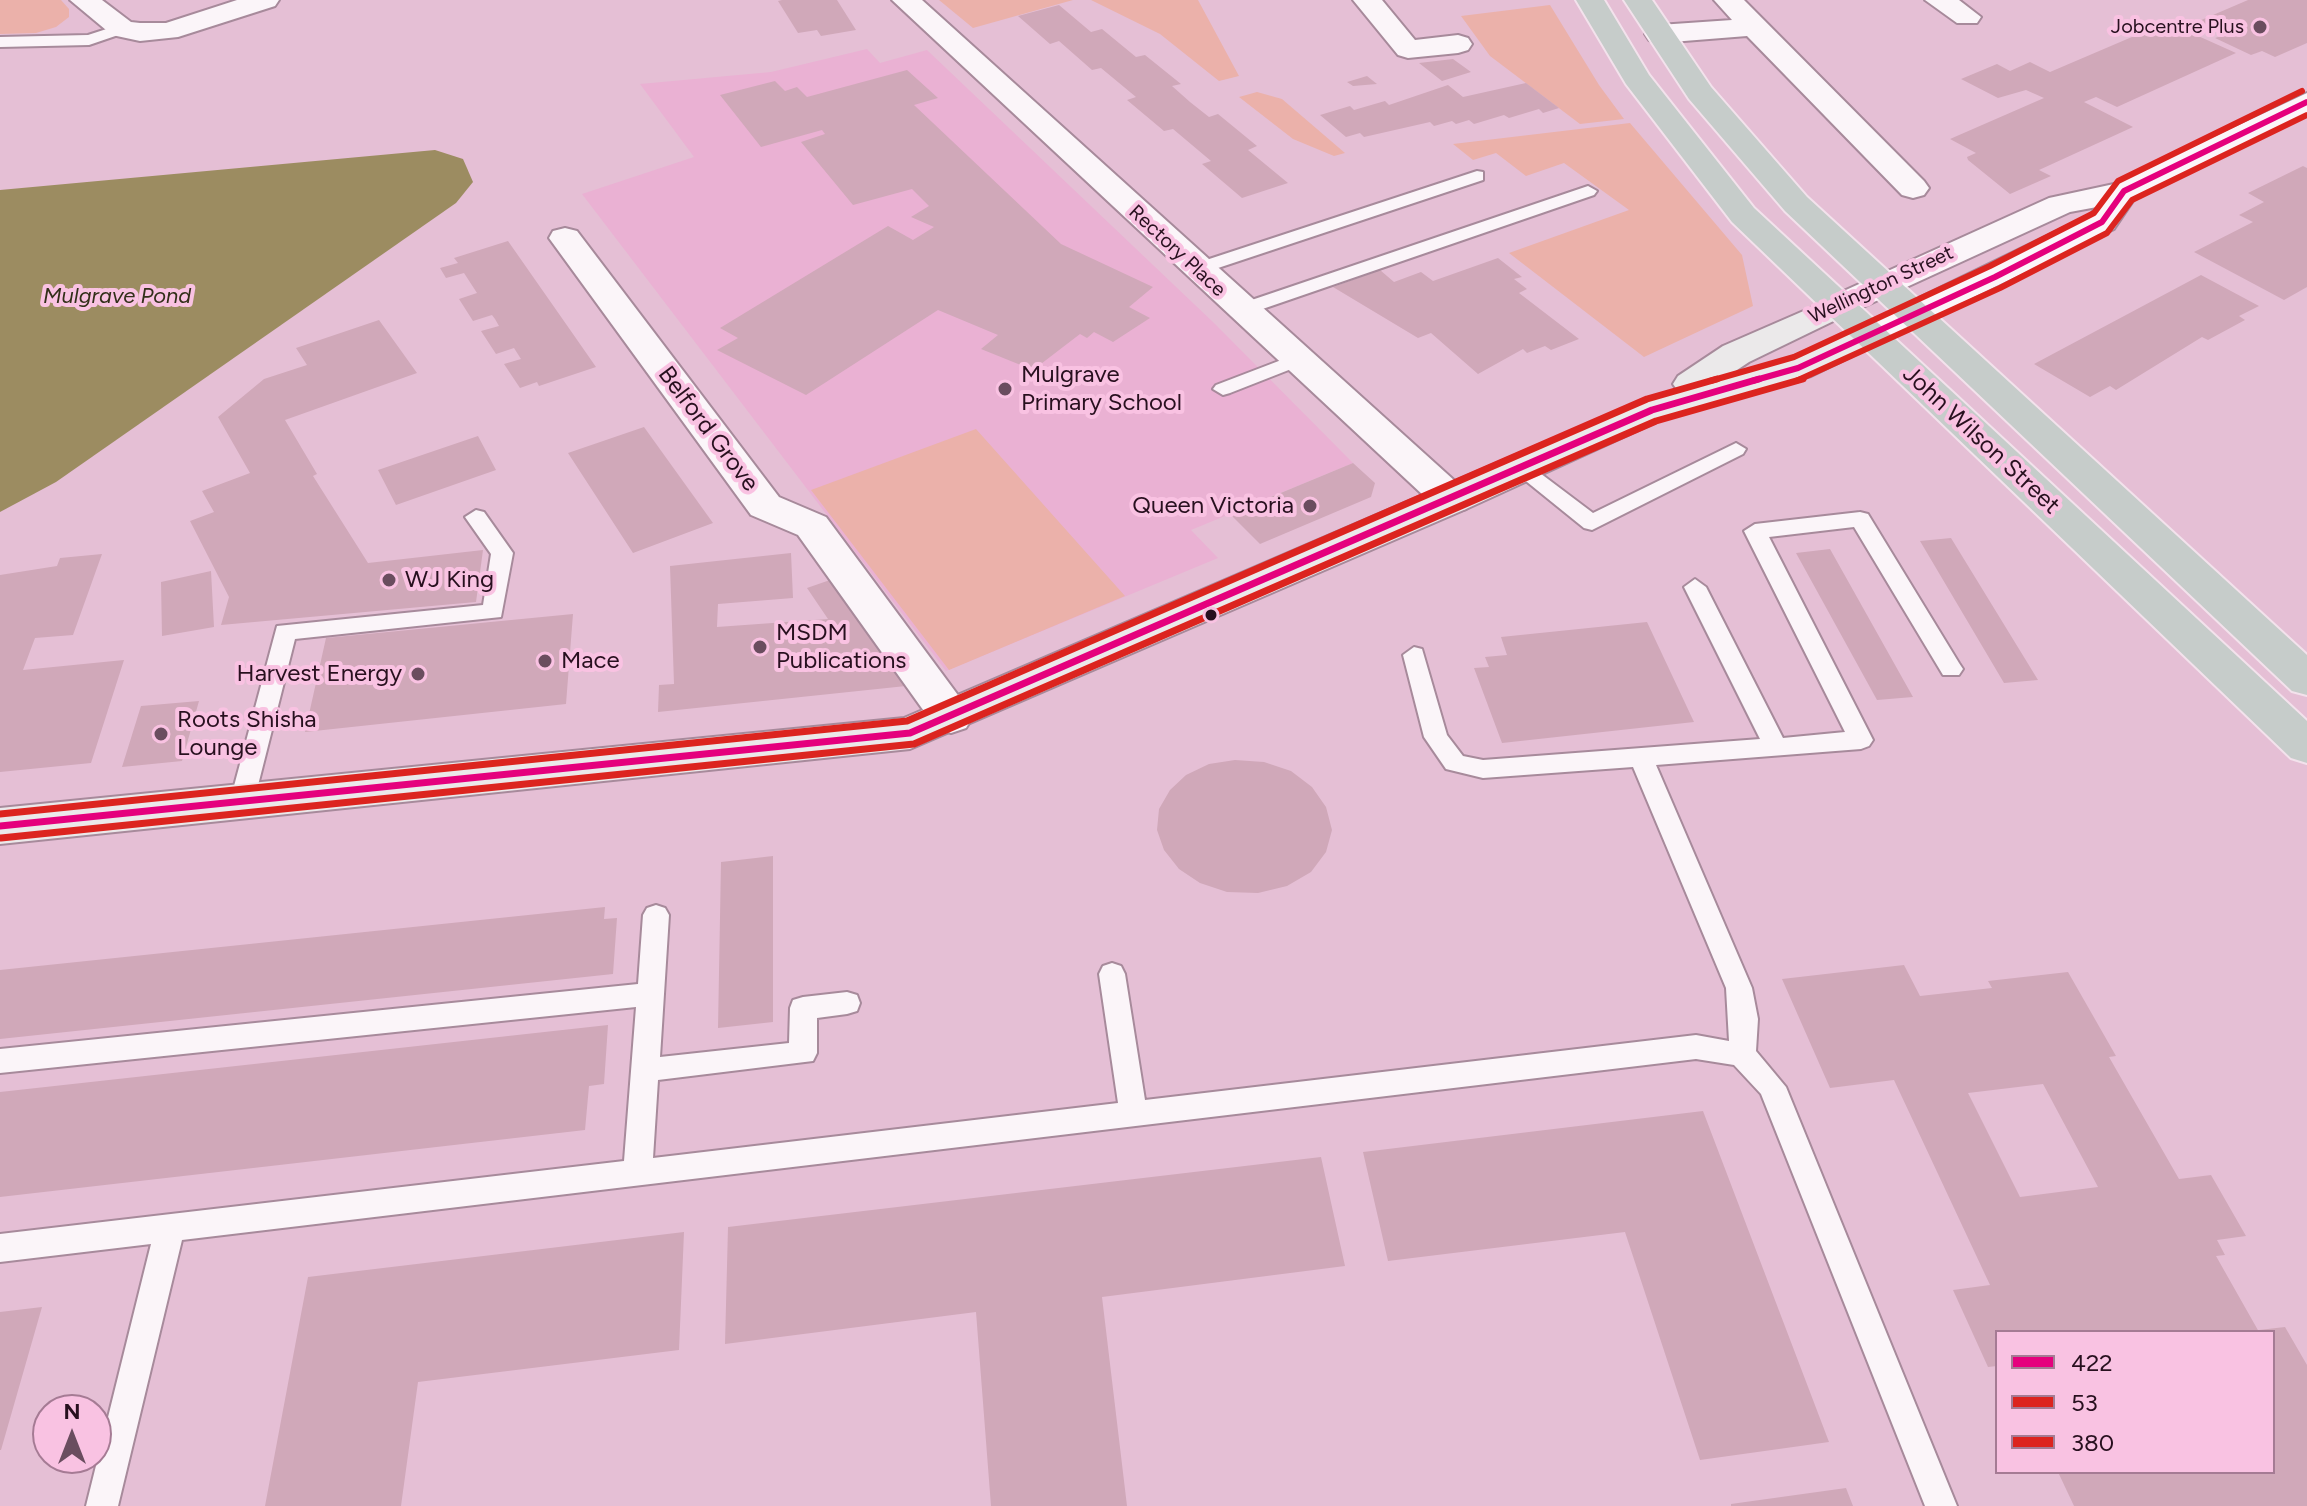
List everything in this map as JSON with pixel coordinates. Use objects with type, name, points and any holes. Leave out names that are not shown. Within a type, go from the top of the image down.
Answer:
[{"type":"highway","name":"John Wilson Street","points":[[1590,0],[1636,78],[1729,199],[1838,306],[2307,747]]},
{"type":"highway","name":"John Wilson Street","points":[[1638,0],[1700,93],[1786,194],[2307,680]]},
{"type":"main road","name":"Wellington Street","points":[[1652,410],[1736,354],[1838,306]]},
{"type":"main road","name":"Wellington Street","points":[[0,826],[867,740],[910,733],[1452,500],[1652,410],[1798,368],[1869,335]]},
{"type":"street","points":[[84,0],[122,29],[168,31],[265,0]]},
{"type":"street","name":"Rectory Place","points":[[906,0],[1452,500]]},
{"type":"street","points":[[1367,0],[1408,49],[1458,44]]},
{"type":"street","points":[[1728,0],[1913,188]]},
{"type":"street","points":[[1939,0],[1967,17]]},
{"type":"street","points":[[1659,34],[1754,27]]},
{"type":"street","name":"Wellington Street","points":[[1838,306],[2060,205],[2124,191],[2307,102]]},
{"type":"street","name":"Wellington Street","points":[[1869,335],[2102,222],[2124,191]]},
{"type":"street","name":"Belford Grove","points":[[565,238],[765,506],[812,526],[951,717]]},
{"type":"lane","points":[[0,42],[89,40],[122,29]]},
{"type":"lane","points":[[1197,269],[1477,176]]},
{"type":"lane","points":[[1241,310],[1588,191]]},
{"type":"lane","points":[[1223,389],[1297,360]]},
{"type":"lane","points":[[1521,469],[1592,523],[1736,449]]},
{"type":"lane","points":[[242,801],[285,632],[493,612],[502,553],[476,517]]},
{"type":"lane","points":[[1414,655],[1436,737],[1455,763],[1483,769],[1861,740],[1755,531],[1860,519],[1951,669]]},
{"type":"lane","points":[[1695,587],[1776,747]]},
{"type":"lane","points":[[1641,757],[1739,988],[1744,1019],[1742,1055]]},
{"type":"lane","points":[[638,1171],[656,915]]},
{"type":"lane","points":[[1112,974],[1133,1111]]},
{"type":"lane","points":[[0,1061],[650,994]]},
{"type":"lane","points":[[645,1070],[803,1053],[803,1008],[847,1003]]},
{"type":"lane","points":[[0,1248],[1133,1111],[1696,1047],[1742,1055],[1772,1087],[1941,1506]]},
{"type":"lane","points":[[102,1506],[170,1228]]},
{"type":"shaded area","points":[[0,0],[61,0],[69,9],[69,17],[56,27],[36,33],[0,34]]},
{"type":"shaded area","points":[[939,0],[1073,0],[973,28]]},
{"type":"shaded area","points":[[1091,0],[1198,0],[1239,76],[1219,81],[1160,34]]},
{"type":"shaded area","points":[[1550,5],[1599,85],[1624,119],[1580,124],[1490,56],[1461,16]]},
{"type":"shaded area","name":"Mulgrave Primary School","points":[[867,49],[880,63],[927,50],[1214,323],[1353,463],[1191,530],[1218,558],[946,671],[582,194],[694,157],[640,84],[771,72]]},
{"type":"shaded area","points":[[1257,92],[1282,99],[1345,153],[1334,156],[1293,139],[1239,97]]},
{"type":"shaded area","points":[[1630,123],[1742,255],[1753,306],[1644,357],[1509,253],[1629,210],[1564,163],[1526,176],[1496,153],[1473,160],[1453,144]]},
{"type":"shaded area","points":[[976,429],[1125,596],[949,670],[811,490]]},
{"type":"water","name":"Mulgrave Pond","points":[[435,150],[463,159],[473,182],[456,203],[56,482],[0,512],[0,190]]},
{"type":"building","points":[[837,0],[856,30],[821,36],[817,30],[798,33],[778,1]]},
{"type":"building","name":"Jobcentre Plus","points":[[2248,0],[2307,0],[2307,43],[2275,57],[2262,51],[2251,55],[2215,38],[2227,34],[2199,21]]},
{"type":"building","points":[[1059,5],[1091,32],[1102,29],[1136,57],[1145,55],[1181,84],[1172,86],[1190,102],[1209,117],[1218,114],[1257,146],[1248,150],[1288,183],[1242,198],[1202,164],[1211,161],[1173,129],[1164,131],[1127,100],[1136,97],[1101,68],[1092,70],[1059,41],[1050,44],[1018,16]]},
{"type":"building","points":[[2167,22],[2236,53],[2117,107],[2096,97],[2084,102],[2133,127],[2039,170],[2051,176],[2010,194],[1968,160],[1967,157],[1976,153],[1950,139],[2044,98],[2026,90],[1998,98],[1961,79],[1997,64],[2010,71],[2030,62],[2050,72]]},
{"type":"building","points":[[1453,59],[1471,72],[1442,81],[1419,63]]},
{"type":"building","points":[[907,70],[938,98],[914,105],[1061,244],[1153,287],[1129,307],[1150,318],[1113,342],[1094,332],[1087,338],[1080,334],[1033,370],[981,349],[998,335],[938,310],[806,395],[717,350],[738,338],[720,328],[888,226],[913,240],[934,227],[911,217],[929,206],[912,189],[853,205],[801,142],[825,134],[822,130],[761,147],[720,95],[775,81],[785,91],[797,87],[807,97]]},
{"type":"building","points":[[1367,76],[1377,84],[1353,86],[1347,82]]},
{"type":"building","points":[[1526,83],[1559,108],[1543,113],[1539,109],[1509,118],[1504,115],[1474,124],[1469,120],[1434,126],[1430,122],[1364,137],[1360,133],[1346,137],[1320,115],[1350,106],[1354,110],[1385,101],[1389,105],[1448,85],[1463,97]]},
{"type":"building","points":[[2303,166],[2307,168],[2307,287],[2284,300],[2194,252],[2253,222],[2239,215],[2264,202],[2248,193]]},
{"type":"building","points":[[508,241],[596,367],[539,386],[537,382],[520,388],[504,364],[521,359],[514,348],[496,354],[481,331],[499,326],[495,319],[492,315],[473,321],[459,299],[477,293],[464,273],[446,278],[440,268],[458,263],[454,258]]},
{"type":"building","points":[[1498,258],[1522,277],[1514,279],[1527,289],[1519,293],[1579,339],[1551,350],[1545,346],[1527,353],[1523,349],[1478,374],[1431,333],[1418,338],[1333,287],[1380,270],[1394,282],[1421,272],[1433,281]]},
{"type":"building","points":[[2201,275],[2259,306],[2239,316],[2245,320],[2208,340],[2202,337],[2116,390],[2110,386],[2090,397],[2034,364]]},
{"type":"building","points":[[379,320],[417,373],[285,420],[317,474],[313,476],[368,563],[483,550],[476,602],[221,625],[229,597],[190,521],[214,512],[202,491],[250,473],[218,417],[264,379],[307,365],[296,348]]},
{"type":"building","points":[[644,427],[713,523],[633,553],[568,453]]},
{"type":"building","points":[[478,436],[496,470],[396,505],[378,470]]},
{"type":"building","points":[[1353,463],[1375,483],[1371,497],[1260,544],[1230,514]]},
{"type":"building","points":[[1951,538],[2038,680],[2004,683],[1920,541]]},
{"type":"building","points":[[1830,549],[1913,697],[1877,700],[1796,553]]},
{"type":"building","name":"MSDM Publications","points":[[791,553],[793,598],[718,604],[717,627],[828,619],[807,588],[830,580],[906,686],[658,712],[659,685],[674,684],[670,566]]},
{"type":"building","points":[[102,554],[73,635],[35,638],[23,670],[124,660],[91,763],[0,772],[0,575],[57,566],[60,558]]},
{"type":"building","points":[[211,571],[214,627],[162,636],[161,582]]},
{"type":"building","name":"Harvest Energy","points":[[573,614],[566,704],[305,732],[326,638]]},
{"type":"building","points":[[1647,622],[1694,722],[1502,743],[1474,668],[1489,667],[1485,657],[1507,655],[1501,637]]},
{"type":"building","name":"Roots Shisha Lounge","points":[[199,701],[182,761],[122,767],[141,706]]},
{"type":"building","points":[[1235,760],[1264,762],[1291,771],[1312,787],[1326,807],[1332,830],[1326,852],[1311,872],[1287,886],[1258,893],[1227,892],[1200,883],[1179,869],[1164,850],[1157,830],[1159,809],[1170,790],[1186,775],[1209,764]]},
{"type":"building","points":[[773,856],[773,1022],[718,1028],[721,862]]},
{"type":"building","points":[[605,907],[604,919],[617,918],[613,974],[0,1039],[0,970]]},
{"type":"building","points":[[1904,965],[1920,996],[1992,988],[1988,981],[2068,972],[2116,1056],[2109,1057],[2179,1179],[2211,1175],[2246,1236],[2217,1240],[2225,1255],[2216,1256],[2258,1330],[1995,1330],[1995,1366],[1988,1367],[1953,1290],[1990,1285],[1894,1080],[1830,1088],[1782,979]],"holes":[[[2043,1084],[2098,1187],[2020,1197],[1968,1093]]]},
{"type":"building","points":[[608,1025],[604,1084],[589,1086],[585,1130],[0,1197],[0,1092]]},
{"type":"building","points":[[1703,1111],[1829,1442],[1700,1460],[1625,1232],[1388,1261],[1363,1152]]},
{"type":"building","points":[[1321,1157],[1345,1266],[1102,1297],[1127,1506],[991,1506],[976,1312],[725,1344],[728,1227]]},
{"type":"building","points":[[684,1232],[679,1350],[418,1382],[401,1506],[265,1506],[308,1277]]},
{"type":"building","points":[[42,1307],[1,1450],[0,1450],[0,1312]]},
{"type":"building","points":[[2285,1327],[2307,1365],[2307,1506],[2074,1506],[2059,1474],[2275,1474],[2275,1330],[2259,1330]]},
{"type":"building","points":[[1846,1488],[1853,1506],[1731,1506],[1731,1504]]},
{"type":"transit line","name":"380","points":[[0,814],[907,721],[1647,399],[1794,357],[1990,266],[2094,213],[2118,181],[2302,91]]},
{"type":"transit line","name":"422","points":[[0,826],[910,733],[1652,410],[1798,368],[1995,277],[2102,222],[2124,191],[2307,102]]},
{"type":"transit line","name":"53","points":[[1,838],[914,744],[1656,421],[1803,379],[2000,288],[2107,233],[2132,200],[2307,115]]},
{"type":"place","name":"Jobcentre Plus","points":[[2260,27]]},
{"type":"place","name":"Mulgrave Primary School","points":[[1005,389]]},
{"type":"place","name":"Queen Victoria","points":[[1310,506]]},
{"type":"place","name":"WJ King","points":[[389,580]]},
{"type":"place","name":"MSDM Publications","points":[[760,647]]},
{"type":"place","name":"Mace","points":[[545,661]]},
{"type":"place","name":"Harvest Energy","points":[[418,674]]},
{"type":"place","name":"Roots Shisha Lounge","points":[[161,734]]}]
